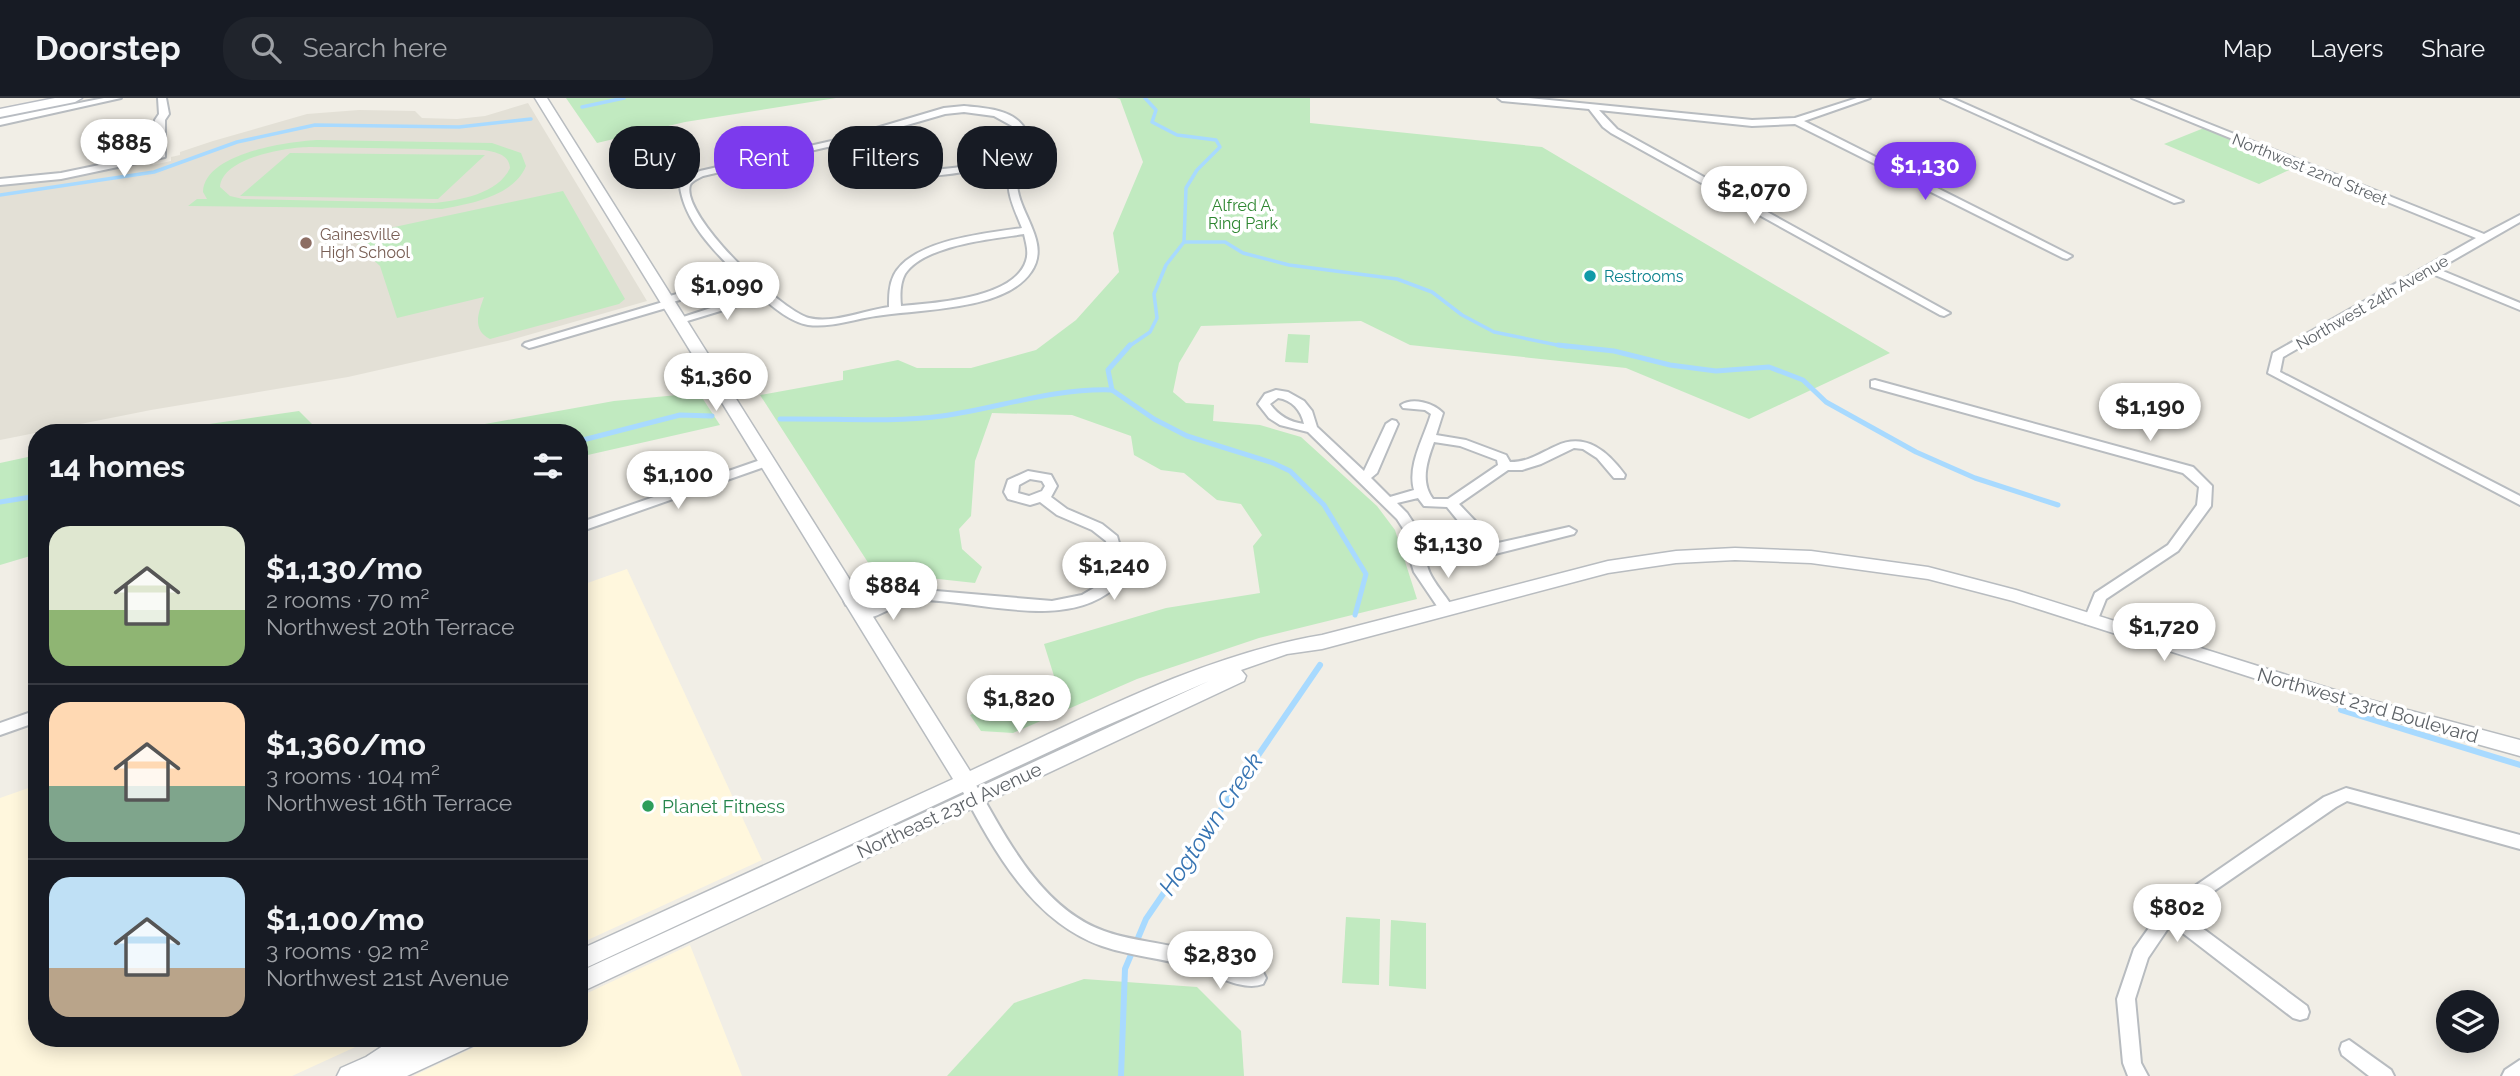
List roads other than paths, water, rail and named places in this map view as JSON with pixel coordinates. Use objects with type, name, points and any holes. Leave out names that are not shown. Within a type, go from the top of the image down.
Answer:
[{"type":"main road","points":[[0,107],[43,98]]},
{"type":"main road","points":[[0,113],[75,98]]},
{"type":"street","points":[[0,122],[117,98]]},
{"type":"street","points":[[0,181],[61,176],[162,155],[162,98]]},
{"type":"street","points":[[541,98],[1028,885],[1052,907],[1093,934],[1194,959],[1234,976],[1257,978]]},
{"type":"street","points":[[959,98],[964,109]]},
{"type":"street","points":[[1502,98],[1752,123],[1796,121],[1866,98]]},
{"type":"street","points":[[1945,98],[2178,201]]},
{"type":"street","name":"Northwest 22nd Street","points":[[2136,98],[2485,238]]},
{"type":"street","points":[[1592,107],[1605,125],[1623,136],[1944,313]]},
{"type":"street","points":[[889,126],[915,118],[964,109],[1012,121],[1016,126]]},
{"type":"street","points":[[1796,121],[2067,256]]},
{"type":"street","points":[[828,144],[700,174],[688,180],[685,188],[692,211],[716,244],[746,277],[789,314],[806,321],[835,320],[965,301],[997,292],[1015,282],[1030,267],[1033,246],[1013,189]]},
{"type":"street","name":"Northwest 24th Avenue","points":[[2520,218],[2277,355],[2274,373],[2520,501]]},
{"type":"street","points":[[895,310],[895,293],[900,273],[912,260],[959,244],[1029,230]]},
{"type":"street","points":[[2430,269],[2520,307]]},
{"type":"street","points":[[529,345],[746,277]]},
{"type":"street","points":[[680,320],[764,294]]},
{"type":"street","points":[[1875,384],[2188,470],[2206,486],[2204,506],[2173,548],[2100,596],[2091,620]]},
{"type":"street","points":[[1406,405],[1428,407],[1437,413],[1419,472],[1420,493],[1429,503],[1451,503],[1505,466],[1518,469],[1560,446],[1581,445],[1605,456],[1619,475]]},
{"type":"street","points":[[1363,477],[1371,473],[1392,425]]},
{"type":"street","points":[[1311,428],[1390,501],[1420,544],[1418,562],[1421,572],[1446,608]]},
{"type":"street","points":[[1430,438],[1483,449],[1502,458],[1505,466]]},
{"type":"street","points":[[588,525],[766,463]]},
{"type":"street","points":[[1390,501],[1420,493]]},
{"type":"street","points":[[851,601],[888,590],[913,595],[1052,606],[1086,599],[1109,585],[1119,567],[1112,539],[1097,527],[1062,512],[1043,497]]},
{"type":"street","points":[[1420,544],[1433,543],[1469,531],[1472,526],[1451,503]]},
{"type":"street","points":[[1469,531],[1485,549],[1491,550],[1569,531]]},
{"type":"street","name":"Northeast 23rd Avenue","points":[[588,957],[1214,685],[1322,642],[1608,567],[1676,557],[1735,554],[1811,557]]},
{"type":"street","name":"Northwest 23rd Boulevard","points":[[1811,557],[1928,573],[2091,620],[2344,700],[2520,748]]},
{"type":"street","points":[[861,615],[913,595]]},
{"type":"street","points":[[0,729],[28,719]]},
{"type":"street","name":"Northeast 23rd Avenue","points":[[588,979],[971,790]]},
{"type":"street","points":[[2138,1076],[2132,1063],[2126,999],[2140,955],[2169,913],[2330,802],[2346,794],[2520,842]]},
{"type":"street","points":[[2169,913],[2300,1012]]},
{"type":"street","points":[[349,1076],[374,1065],[401,1047]]},
{"type":"street","points":[[374,1065],[407,1065],[445,1047]]},
{"type":"street","points":[[2349,1049],[2384,1076]]},
{"type":"street","points":[[2512,1076],[2520,1069]]},
{"type":"waterway","points":[[582,107],[624,98]]},
{"type":"waterway","points":[[1145,98],[1156,110],[1152,122],[1177,135],[1216,140],[1220,147],[1197,170],[1186,188],[1184,242]]},
{"type":"waterway","points":[[0,195],[154,172],[237,142],[315,125],[459,127],[531,119]]},
{"type":"waterway","points":[[1129,347],[1150,332],[1157,318],[1154,294],[1166,265],[1184,242]]},
{"type":"waterway","points":[[1184,242],[1225,242],[1243,253],[1289,265],[1397,279],[1432,292],[1462,315],[1494,332],[1567,347]]},
{"type":"waterway","points":[[1558,345],[1614,351],[1670,365],[1716,371],[1769,367],[1803,380],[1826,402],[1916,452],[1975,478],[2058,505]]},
{"type":"waterway","points":[[1112,390],[1108,370],[1129,347]]},
{"type":"waterway","points":[[780,419],[922,418],[963,413],[1069,392],[1112,390]]},
{"type":"waterway","name":"Hogtown Creek","points":[[1112,390],[1154,419],[1187,436],[1273,463],[1290,471],[1324,505],[1366,574],[1355,615]]},
{"type":"waterway","points":[[588,439],[680,415],[712,416]]},
{"type":"waterway","points":[[0,502],[28,497]]},
{"type":"waterway","name":"Hogtown Creek","points":[[1121,1076],[1125,969],[1146,919],[1320,665]]},
{"type":"waterway","points":[[2341,710],[2520,765]]},
{"type":"place","name":"Gainesville High School","points":[[306,243]]},
{"type":"place","name":"Restrooms","points":[[1590,276]]},
{"type":"place","name":"Planet Fitness","points":[[648,806]]},
{"type":"park label","name":"Alfred A. Ring Park","points":[[1243,214]]}]
